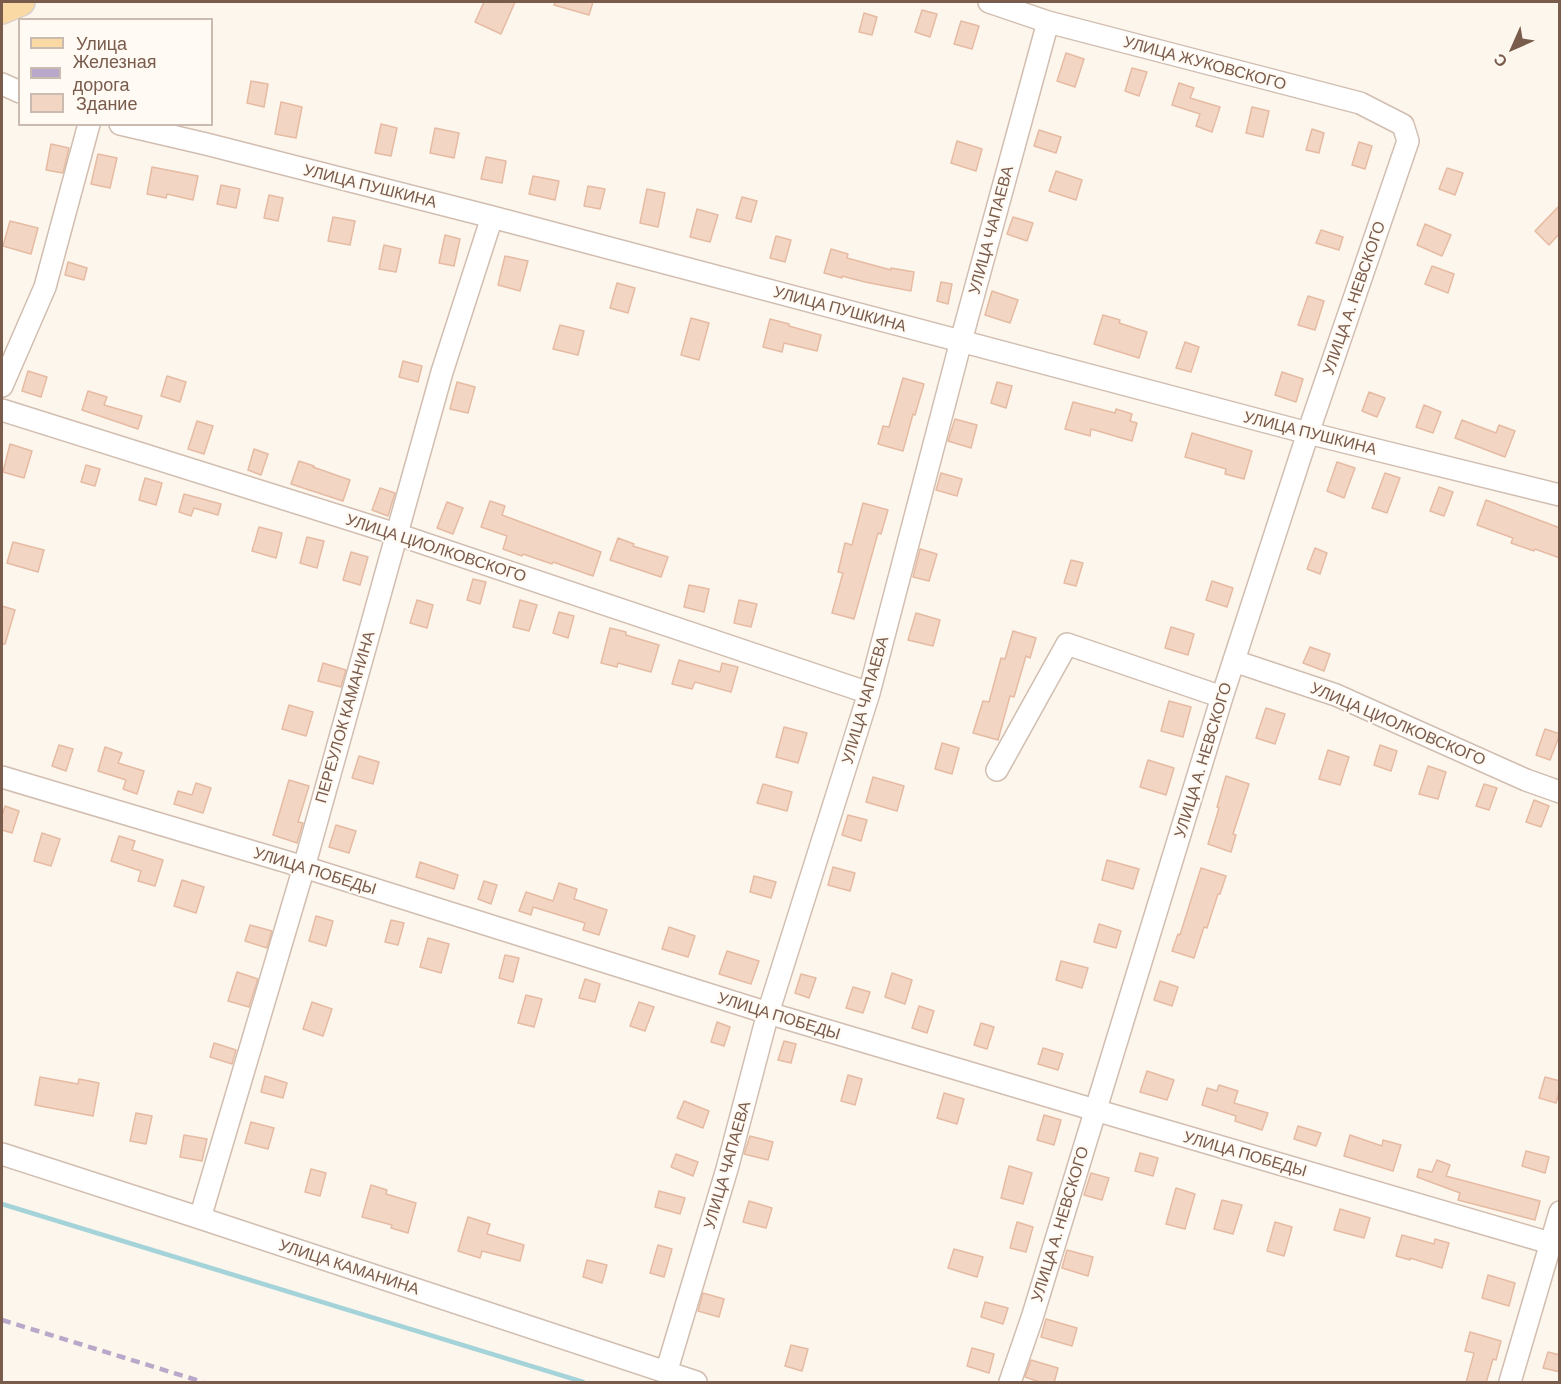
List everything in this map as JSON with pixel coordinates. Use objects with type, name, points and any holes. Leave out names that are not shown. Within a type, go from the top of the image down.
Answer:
[{"type":"main road","points":[[2,10],[21,2]]},
{"type":"street","name":"УЛИЦА ЖУКОВСКОГО","points":[[988,2],[1048,22],[1360,103],[1403,125],[1408,141]]},
{"type":"street","name":"УЛИЦА ЧАПАЕВА","points":[[666,1373],[727,1169],[768,1013],[869,693],[961,341],[1048,22]]},
{"type":"street","points":[[2,84],[18,91]]},
{"type":"street","points":[[2,386],[45,287],[88,126]]},
{"type":"street","name":"УЛИЦА ПУШКИНА","points":[[129,126],[492,217],[1308,433],[1560,495]]},
{"type":"street","name":"УЛИЦА А. НЕВСКОГО","points":[[1010,1383],[1222,697],[1308,433],[1408,141]]},
{"type":"street","name":"ПЕРЕУЛОК КАМАНИНА","points":[[200,1218],[304,867],[442,372],[492,217]]},
{"type":"street","name":"УЛИЦА ЦИОЛКОВСКОГО","points":[[2,410],[396,534],[869,693]]},
{"type":"street","points":[[997,770],[1067,644],[1222,697]]},
{"type":"street","name":"УЛИЦА ЦИОЛКОВСКОГО","points":[[1234,661],[1336,695],[1526,780],[1560,792]]},
{"type":"street","name":"УЛИЦА ПОБЕДЫ","points":[[2,777],[304,867],[768,1013],[1555,1245]]},
{"type":"street","name":"УЛИЦА КАМАНИНА","points":[[2,1154],[696,1383]]},
{"type":"street","points":[[1510,1383],[1555,1245],[1560,1212]]},
{"type":"building","points":[[484,2],[515,2],[501,34],[475,22]]},
{"type":"building","points":[[555,2],[593,2],[589,15],[554,5]]},
{"type":"building","points":[[922,10],[937,14],[930,37],[915,32]]},
{"type":"building","points":[[864,13],[877,17],[872,35],[859,32]]},
{"type":"building","points":[[961,21],[979,26],[972,49],[954,44]]},
{"type":"building","points":[[1066,53],[1084,59],[1075,87],[1057,81]]},
{"type":"building","points":[[1132,68],[1147,72],[1139,96],[1125,91]]},
{"type":"building","points":[[251,81],[268,84],[264,107],[247,103]]},
{"type":"building","points":[[1179,83],[1194,88],[1190,98],[1220,107],[1212,132],[1196,126],[1200,114],[1172,105]]},
{"type":"building","points":[[281,102],[302,107],[296,138],[275,134]]},
{"type":"building","points":[[1252,107],[1269,111],[1263,137],[1246,133]]},
{"type":"building","points":[[381,124],[397,128],[391,156],[375,153]]},
{"type":"building","points":[[435,128],[459,133],[454,158],[430,153]]},
{"type":"building","points":[[1312,129],[1324,133],[1319,153],[1306,150]]},
{"type":"building","points":[[1039,130],[1061,137],[1056,153],[1034,146]]},
{"type":"building","points":[[957,141],[982,149],[976,171],[951,163]]},
{"type":"building","points":[[1359,142],[1372,146],[1365,169],[1352,165]]},
{"type":"building","points":[[51,144],[69,148],[63,173],[46,170]]},
{"type":"building","points":[[98,154],[117,158],[110,188],[91,184]]},
{"type":"building","points":[[486,157],[506,161],[502,183],[481,179]]},
{"type":"building","points":[[152,167],[198,176],[193,200],[167,194],[166,198],[147,194]]},
{"type":"building","points":[[1447,168],[1463,173],[1455,195],[1439,189]]},
{"type":"building","points":[[1056,171],[1082,180],[1076,200],[1049,191]]},
{"type":"building","points":[[533,176],[559,181],[555,200],[529,194]]},
{"type":"building","points":[[221,185],[240,189],[236,208],[217,204]]},
{"type":"building","points":[[588,186],[605,189],[600,209],[584,206]]},
{"type":"building","points":[[647,189],[665,193],[658,227],[640,223]]},
{"type":"building","points":[[269,195],[283,198],[278,221],[264,218]]},
{"type":"building","points":[[742,197],[757,201],[751,222],[736,218]]},
{"type":"building","points":[[1560,205],[1560,233],[1549,245],[1535,231]]},
{"type":"building","points":[[697,209],[718,215],[710,242],[690,237]]},
{"type":"building","points":[[333,217],[355,221],[350,245],[328,241]]},
{"type":"building","points":[[1013,217],[1033,223],[1027,241],[1007,234]]},
{"type":"building","points":[[10,221],[38,228],[31,254],[3,246]]},
{"type":"building","points":[[1425,224],[1451,235],[1442,256],[1417,245]]},
{"type":"building","points":[[1321,230],[1343,237],[1339,250],[1316,243]]},
{"type":"building","points":[[445,235],[460,239],[454,266],[439,263]]},
{"type":"building","points":[[776,236],[791,240],[785,262],[770,258]]},
{"type":"building","points":[[384,245],[401,249],[396,272],[379,269]]},
{"type":"building","points":[[831,249],[848,254],[847,258],[891,270],[891,268],[914,272],[911,291],[824,273]]},
{"type":"building","points":[[505,256],[528,261],[520,291],[498,285]]},
{"type":"building","points":[[68,262],[87,268],[84,280],[65,275]]},
{"type":"building","points":[[1432,266],[1454,274],[1448,293],[1425,284]]},
{"type":"building","points":[[941,282],[952,284],[948,304],[937,301]]},
{"type":"building","points":[[617,283],[635,288],[628,313],[610,308]]},
{"type":"building","points":[[992,291],[1018,300],[1010,323],[985,315]]},
{"type":"building","points":[[1308,296],[1324,301],[1315,330],[1298,325]]},
{"type":"building","points":[[1103,315],[1147,332],[1139,358],[1094,344]]},
{"type":"building","points":[[691,318],[709,323],[699,360],[681,355]]},
{"type":"building","points":[[770,319],[821,335],[817,351],[784,343],[782,352],[763,347]]},
{"type":"building","points":[[560,325],[584,331],[578,355],[553,349]]},
{"type":"building","points":[[1185,342],[1199,347],[1191,372],[1176,368]]},
{"type":"building","points":[[403,361],[422,366],[418,382],[399,377]]},
{"type":"building","points":[[28,371],[47,377],[41,397],[22,391]]},
{"type":"building","points":[[1282,372],[1303,379],[1296,402],[1275,395]]},
{"type":"building","points":[[167,376],[186,382],[180,402],[161,396]]},
{"type":"building","points":[[903,378],[924,384],[903,451],[878,444],[883,426],[889,427]]},
{"type":"building","points":[[457,382],[475,387],[468,413],[450,409]]},
{"type":"building","points":[[997,382],[1012,386],[1006,408],[991,403]]},
{"type":"building","points":[[88,391],[107,397],[104,405],[142,416],[138,429],[82,410]]},
{"type":"building","points":[[1369,392],[1385,398],[1377,417],[1362,411]]},
{"type":"building","points":[[1073,402],[1115,413],[1116,409],[1132,414],[1130,421],[1137,423],[1132,441],[1091,429],[1090,436],[1065,429]]},
{"type":"building","points":[[1424,405],[1441,412],[1433,433],[1416,427]]},
{"type":"building","points":[[955,419],[977,425],[971,448],[948,441]]},
{"type":"building","points":[[1462,420],[1496,433],[1499,425],[1515,431],[1505,457],[1455,438]]},
{"type":"building","points":[[197,421],[213,426],[204,454],[188,449]]},
{"type":"building","points":[[1192,433],[1252,451],[1244,479],[1225,474],[1226,469],[1185,457]]},
{"type":"building","points":[[10,444],[32,451],[24,478],[3,472]]},
{"type":"building","points":[[254,449],[268,454],[261,475],[248,470]]},
{"type":"building","points":[[299,461],[350,480],[343,501],[291,484]]},
{"type":"building","points":[[1337,462],[1355,468],[1344,498],[1327,491]]},
{"type":"building","points":[[86,465],[100,469],[95,486],[81,482]]},
{"type":"building","points":[[941,473],[962,479],[957,496],[936,490]]},
{"type":"building","points":[[1385,473],[1400,478],[1387,513],[1372,508]]},
{"type":"building","points":[[145,478],[162,483],[156,505],[139,500]]},
{"type":"building","points":[[1439,487],[1453,492],[1444,516],[1430,511]]},
{"type":"building","points":[[380,488],[395,493],[388,516],[372,510]]},
{"type":"building","points":[[184,494],[221,504],[218,515],[194,508],[191,516],[179,512]]},
{"type":"building","points":[[1486,500],[1560,528],[1560,558],[1511,543],[1513,538],[1477,525]]},
{"type":"building","points":[[490,501],[505,506],[502,515],[601,552],[593,576],[553,562],[552,564],[503,549],[507,536],[481,527]]},
{"type":"building","points":[[447,502],[463,508],[453,534],[437,528]]},
{"type":"building","points":[[863,503],[888,510],[881,534],[878,533],[854,619],[832,613],[843,573],[838,572],[845,543],[852,545]]},
{"type":"building","points":[[259,527],[282,533],[276,558],[252,551]]},
{"type":"building","points":[[307,537],[324,541],[317,568],[300,563]]},
{"type":"building","points":[[618,538],[634,544],[633,546],[668,557],[661,577],[610,560]]},
{"type":"building","points":[[13,542],[44,550],[38,572],[7,563]]},
{"type":"building","points":[[1315,548],[1327,553],[1320,574],[1307,569]]},
{"type":"building","points":[[920,549],[937,554],[929,581],[913,577]]},
{"type":"building","points":[[351,552],[368,557],[360,585],[343,580]]},
{"type":"building","points":[[1071,560],[1083,563],[1076,586],[1064,583]]},
{"type":"building","points":[[473,579],[486,582],[480,604],[467,600]]},
{"type":"building","points":[[1212,581],[1233,588],[1227,607],[1206,600]]},
{"type":"building","points":[[689,585],[709,589],[704,612],[684,607]]},
{"type":"building","points":[[417,600],[433,605],[427,628],[410,623]]},
{"type":"building","points":[[520,600],[537,605],[529,631],[513,627]]},
{"type":"building","points":[[739,600],[757,604],[751,627],[734,623]]},
{"type":"building","points":[[2,606],[15,610],[5,644],[2,644]]},
{"type":"building","points":[[559,612],[574,616],[568,638],[553,633]]},
{"type":"building","points":[[916,613],[940,620],[933,646],[908,640]]},
{"type":"building","points":[[1171,627],[1194,634],[1188,655],[1165,648]]},
{"type":"building","points":[[610,628],[659,645],[651,672],[618,663],[617,667],[601,663]]},
{"type":"building","points":[[1013,631],[1036,638],[1030,658],[1026,656],[1014,697],[1010,696],[998,740],[973,733],[983,701],[989,702],[1001,658],[1005,659]]},
{"type":"building","points":[[1310,647],[1330,654],[1324,671],[1303,663]]},
{"type":"building","points":[[679,660],[720,672],[722,663],[738,667],[731,692],[695,682],[692,689],[672,684]]},
{"type":"building","points":[[323,663],[346,670],[341,687],[318,681]]},
{"type":"building","points":[[1169,701],[1191,707],[1183,737],[1161,731]]},
{"type":"building","points":[[289,705],[313,712],[306,736],[282,729]]},
{"type":"building","points":[[1266,708],[1285,714],[1275,744],[1256,738]]},
{"type":"building","points":[[784,727],[807,733],[798,763],[776,757]]},
{"type":"building","points":[[1545,729],[1560,734],[1550,760],[1536,755]]},
{"type":"building","points":[[942,743],[959,748],[952,774],[935,769]]},
{"type":"building","points":[[59,745],[73,749],[66,771],[52,766]]},
{"type":"building","points":[[1380,745],[1397,751],[1391,771],[1374,765]]},
{"type":"building","points":[[105,747],[122,753],[118,763],[144,771],[137,794],[123,789],[126,780],[98,771]]},
{"type":"building","points":[[1328,750],[1349,757],[1340,785],[1319,779]]},
{"type":"building","points":[[359,756],[379,762],[373,784],[352,778]]},
{"type":"building","points":[[1148,760],[1174,768],[1166,795],[1140,787]]},
{"type":"building","points":[[1428,766],[1446,772],[1438,799],[1419,794]]},
{"type":"building","points":[[1226,776],[1249,784],[1233,834],[1236,835],[1231,852],[1208,844]]},
{"type":"building","points":[[873,777],[904,786],[897,811],[866,802]]},
{"type":"building","points":[[289,780],[309,786],[298,822],[303,823],[297,843],[273,835]]},
{"type":"building","points":[[196,783],[211,788],[203,813],[174,804],[178,791],[192,795]]},
{"type":"building","points":[[763,784],[792,792],[787,811],[757,803]]},
{"type":"building","points":[[1484,784],[1497,788],[1489,810],[1476,806]]},
{"type":"building","points":[[1534,800],[1549,806],[1541,827],[1526,822]]},
{"type":"building","points":[[5,806],[19,811],[12,833],[2,830]]},
{"type":"building","points":[[848,815],[867,820],[861,841],[842,835]]},
{"type":"building","points":[[336,825],[356,831],[349,853],[329,847]]},
{"type":"building","points":[[42,833],[60,839],[51,866],[34,861]]},
{"type":"building","points":[[119,836],[135,841],[132,850],[163,860],[155,886],[138,881],[141,871],[111,861]]},
{"type":"building","points":[[1107,860],[1139,869],[1133,889],[1102,880]]},
{"type":"building","points":[[420,862],[458,875],[454,889],[416,877]]},
{"type":"building","points":[[833,867],[855,873],[850,891],[828,885]]},
{"type":"building","points":[[1201,868],[1226,876],[1207,928],[1204,927],[1194,958],[1172,951],[1178,934],[1180,935]]},
{"type":"building","points":[[754,876],[776,882],[771,898],[750,892]]},
{"type":"building","points":[[182,880],[204,887],[196,913],[174,906]]},
{"type":"building","points":[[484,881],[497,885],[491,904],[478,899]]},
{"type":"building","points":[[559,883],[577,889],[574,899],[607,910],[599,935],[583,930],[585,923],[533,907],[531,915],[519,911],[526,892],[553,901]]},
{"type":"building","points":[[316,916],[333,921],[326,946],[309,941]]},
{"type":"building","points":[[391,920],[404,923],[398,945],[385,942]]},
{"type":"building","points":[[1099,924],[1121,931],[1116,948],[1094,942]]},
{"type":"building","points":[[250,925],[272,931],[267,948],[245,941]]},
{"type":"building","points":[[669,927],[695,936],[688,957],[662,949]]},
{"type":"building","points":[[428,938],[449,944],[441,973],[420,967]]},
{"type":"building","points":[[727,951],[759,961],[751,984],[719,974]]},
{"type":"building","points":[[505,955],[519,958],[513,982],[499,978]]},
{"type":"building","points":[[1061,961],[1088,968],[1082,988],[1056,980]]},
{"type":"building","points":[[237,972],[258,979],[249,1007],[228,1001]]},
{"type":"building","points":[[892,973],[912,980],[905,1004],[885,997]]},
{"type":"building","points":[[801,974],[816,978],[809,998],[795,993]]},
{"type":"building","points":[[585,979],[600,984],[595,1002],[579,998]]},
{"type":"building","points":[[1160,981],[1178,987],[1172,1006],[1154,1000]]},
{"type":"building","points":[[853,987],[870,992],[863,1013],[846,1008]]},
{"type":"building","points":[[526,995],[542,999],[534,1027],[518,1023]]},
{"type":"building","points":[[312,1002],[332,1009],[323,1036],[303,1029]]},
{"type":"building","points":[[639,1002],[654,1007],[645,1031],[630,1026]]},
{"type":"building","points":[[919,1006],[934,1011],[927,1033],[912,1028]]},
{"type":"building","points":[[717,1022],[730,1027],[724,1046],[711,1042]]},
{"type":"building","points":[[981,1023],[994,1027],[987,1049],[974,1045]]},
{"type":"building","points":[[784,1041],[796,1044],[791,1063],[778,1060]]},
{"type":"building","points":[[214,1043],[236,1050],[232,1064],[210,1057]]},
{"type":"building","points":[[1043,1048],[1063,1054],[1058,1070],[1038,1064]]},
{"type":"building","points":[[1147,1071],[1174,1080],[1167,1100],[1140,1092]]},
{"type":"building","points":[[848,1075],[862,1079],[855,1105],[841,1101]]},
{"type":"building","points":[[265,1076],[287,1083],[283,1098],[261,1092]]},
{"type":"building","points":[[40,1077],[78,1084],[79,1079],[99,1083],[93,1116],[35,1105]]},
{"type":"building","points":[[1545,1077],[1560,1081],[1556,1103],[1539,1098]]},
{"type":"building","points":[[1219,1085],[1238,1091],[1234,1103],[1268,1113],[1262,1130],[1235,1121],[1236,1116],[1202,1105],[1207,1088],[1217,1091]]},
{"type":"building","points":[[944,1093],[964,1099],[957,1124],[937,1118]]},
{"type":"building","points":[[684,1101],[709,1111],[703,1128],[677,1118]]},
{"type":"building","points":[[136,1113],[152,1116],[146,1144],[130,1141]]},
{"type":"building","points":[[1044,1115],[1061,1120],[1054,1145],[1037,1140]]},
{"type":"building","points":[[251,1122],[274,1128],[268,1149],[245,1143]]},
{"type":"building","points":[[1298,1126],[1321,1133],[1316,1146],[1294,1139]]},
{"type":"building","points":[[184,1135],[207,1139],[202,1161],[180,1157]]},
{"type":"building","points":[[1350,1135],[1382,1146],[1383,1140],[1401,1145],[1393,1171],[1344,1156]]},
{"type":"building","points":[[750,1136],[773,1142],[768,1160],[744,1154]]},
{"type":"building","points":[[1526,1151],[1549,1157],[1545,1173],[1522,1166]]},
{"type":"building","points":[[1140,1153],[1158,1158],[1153,1176],[1135,1171]]},
{"type":"building","points":[[676,1154],[698,1162],[693,1176],[671,1167]]},
{"type":"building","points":[[1437,1160],[1450,1165],[1446,1176],[1540,1201],[1535,1220],[1458,1200],[1460,1193],[1417,1177],[1419,1169],[1432,1172]]},
{"type":"building","points":[[1009,1166],[1032,1173],[1023,1204],[1001,1198]]},
{"type":"building","points":[[311,1169],[326,1173],[320,1196],[305,1192]]},
{"type":"building","points":[[1091,1173],[1109,1178],[1102,1200],[1084,1195]]},
{"type":"building","points":[[371,1185],[387,1190],[386,1194],[416,1203],[408,1233],[391,1228],[392,1225],[362,1217]]},
{"type":"building","points":[[1176,1188],[1195,1194],[1185,1229],[1166,1224]]},
{"type":"building","points":[[659,1191],[685,1198],[680,1214],[655,1207]]},
{"type":"building","points":[[1222,1200],[1242,1205],[1233,1234],[1214,1229]]},
{"type":"building","points":[[749,1201],[772,1208],[766,1228],[743,1222]]},
{"type":"building","points":[[1340,1209],[1370,1218],[1364,1238],[1334,1230]]},
{"type":"building","points":[[468,1217],[490,1224],[487,1234],[524,1245],[520,1261],[482,1251],[480,1258],[458,1251]]},
{"type":"building","points":[[1017,1222],[1033,1227],[1026,1252],[1010,1248]]},
{"type":"building","points":[[1275,1222],[1292,1227],[1284,1256],[1267,1251]]},
{"type":"building","points":[[1402,1235],[1434,1244],[1435,1239],[1449,1243],[1442,1268],[1396,1256]]},
{"type":"building","points":[[658,1245],[672,1249],[664,1277],[650,1273]]},
{"type":"building","points":[[954,1249],[983,1257],[977,1277],[948,1268]]},
{"type":"building","points":[[1067,1250],[1093,1257],[1088,1276],[1062,1268]]},
{"type":"building","points":[[587,1260],[607,1265],[602,1283],[583,1277]]},
{"type":"building","points":[[1488,1275],[1515,1283],[1509,1306],[1482,1298]]},
{"type":"building","points":[[703,1293],[724,1299],[719,1317],[698,1311]]},
{"type":"building","points":[[985,1302],[1008,1308],[1003,1324],[981,1317]]},
{"type":"building","points":[[1046,1319],[1077,1328],[1072,1346],[1041,1337]]},
{"type":"building","points":[[1470,1332],[1501,1341],[1486,1383],[1466,1383],[1474,1353],[1465,1351]]},
{"type":"building","points":[[791,1345],[808,1349],[802,1371],[785,1366]]},
{"type":"building","points":[[972,1348],[994,1354],[989,1373],[967,1366]]},
{"type":"building","points":[[1548,1352],[1560,1355],[1560,1372],[1543,1368]]},
{"type":"building","points":[[1031,1360],[1058,1368],[1054,1383],[1043,1383],[1025,1377]]},
{"type":"waterway","points":[[2,1204],[583,1382]]},
{"type":"railway","points":[[2,1320],[203,1382]]}]
